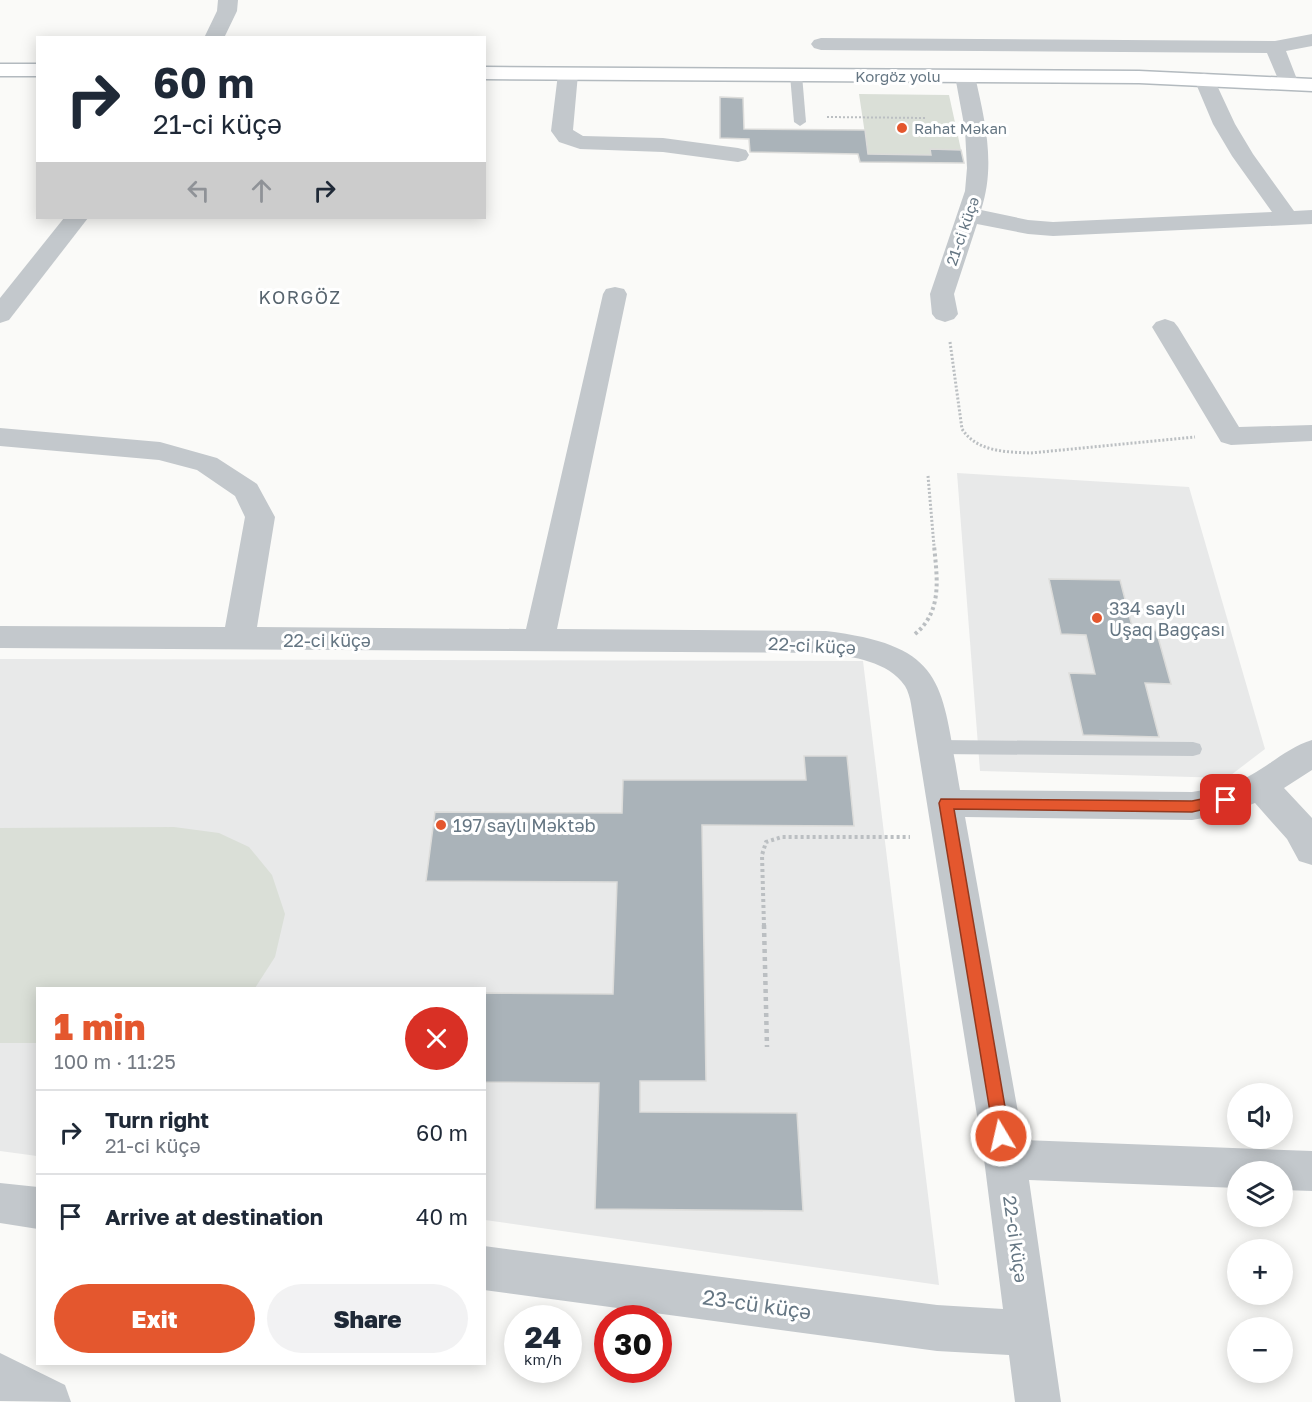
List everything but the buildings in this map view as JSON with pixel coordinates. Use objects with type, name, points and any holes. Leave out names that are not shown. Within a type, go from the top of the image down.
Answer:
[{"type":"main road","points":[[0,70],[36,70]]},
{"type":"main road","name":"Korgöz yolu","points":[[486,73],[1204,79],[1312,85]]},
{"type":"street","points":[[215,36],[227,11],[228,0]]},
{"type":"street","points":[[821,44],[1275,47],[1312,40]]},
{"type":"street","points":[[1275,47],[1288,82]]},
{"type":"street","points":[[568,74],[562,131],[567,137],[580,142],[631,142],[738,155]]},
{"type":"street","name":"21-ci küçə","points":[[945,314],[942,294],[976,191],[978,168],[976,130],[964,76]]},
{"type":"street","points":[[1204,79],[1224,124],[1243,156],[1287,217]]},
{"type":"street","points":[[969,215],[1028,227],[1053,229],[1312,217]]},
{"type":"street","points":[[0,315],[75,219]]},
{"type":"street","points":[[539,641],[615,294]]},
{"type":"street","points":[[1165,327],[1231,436],[1312,433]]},
{"type":"street","points":[[0,437],[159,451],[207,464],[247,490],[260,517],[239,639]]},
{"type":"street","name":"22-ci küçə","points":[[0,637],[826,642],[863,647],[889,656],[917,678],[928,704],[1005,1160],[1038,1402]]},
{"type":"street","points":[[949,820],[1192,806],[1226,800],[1261,786],[1312,753]]},
{"type":"street","points":[[1261,786],[1300,829],[1312,851]]},
{"type":"street","points":[[1005,1160],[1312,1171]]},
{"type":"street","points":[[0,1203],[36,1208]]},
{"type":"street","name":"23-cü küçə","points":[[486,1268],[937,1328],[1029,1333]]},
{"type":"street","points":[[0,1376],[48,1402]]},
{"type":"lane","points":[[796,75],[800,119]]},
{"type":"lane","points":[[936,747],[1192,749]]},
{"type":"path","points":[[800,119],[927,118]]},
{"type":"path","points":[[945,314],[963,429],[968,438],[984,447],[1004,452],[1031,453],[1189,437],[1231,436]]},
{"type":"path","points":[[889,656],[928,623],[938,587],[928,476]]},
{"type":"path","points":[[766,1047],[762,855],[766,842],[782,837],[949,820]]},
{"type":"shaded area","points":[[859,94],[949,95],[961,150],[930,149],[931,155],[868,154]]},
{"type":"shaded area","name":"334 saylı Uşaq Bağçası","points":[[957,473],[1189,487],[1265,749],[1227,778],[980,771]]},
{"type":"shaded area","name":"197 saylı Məktəb","points":[[0,659],[863,661],[939,1285],[486,1220],[486,987],[36,987],[36,1156],[0,1151]]},
{"type":"shaded area","points":[[174,827],[219,833],[249,847],[272,875],[285,914],[275,957],[256,987],[36,987],[36,1043],[0,1043],[0,828]]},
{"type":"place","name":"Rahat Məkan","points":[[902,128]]},
{"type":"place","name":"334 saylı Uşaq Bağçası","points":[[1097,618]]},
{"type":"place","name":"197 saylı Məktəb","points":[[441,825]]},
{"type":"district","name":"KORGÖZ","points":[[300,297]]},
{"type":"route","points":[[1001,1136],[946,803],[1192,806],[1226,800]]}]
